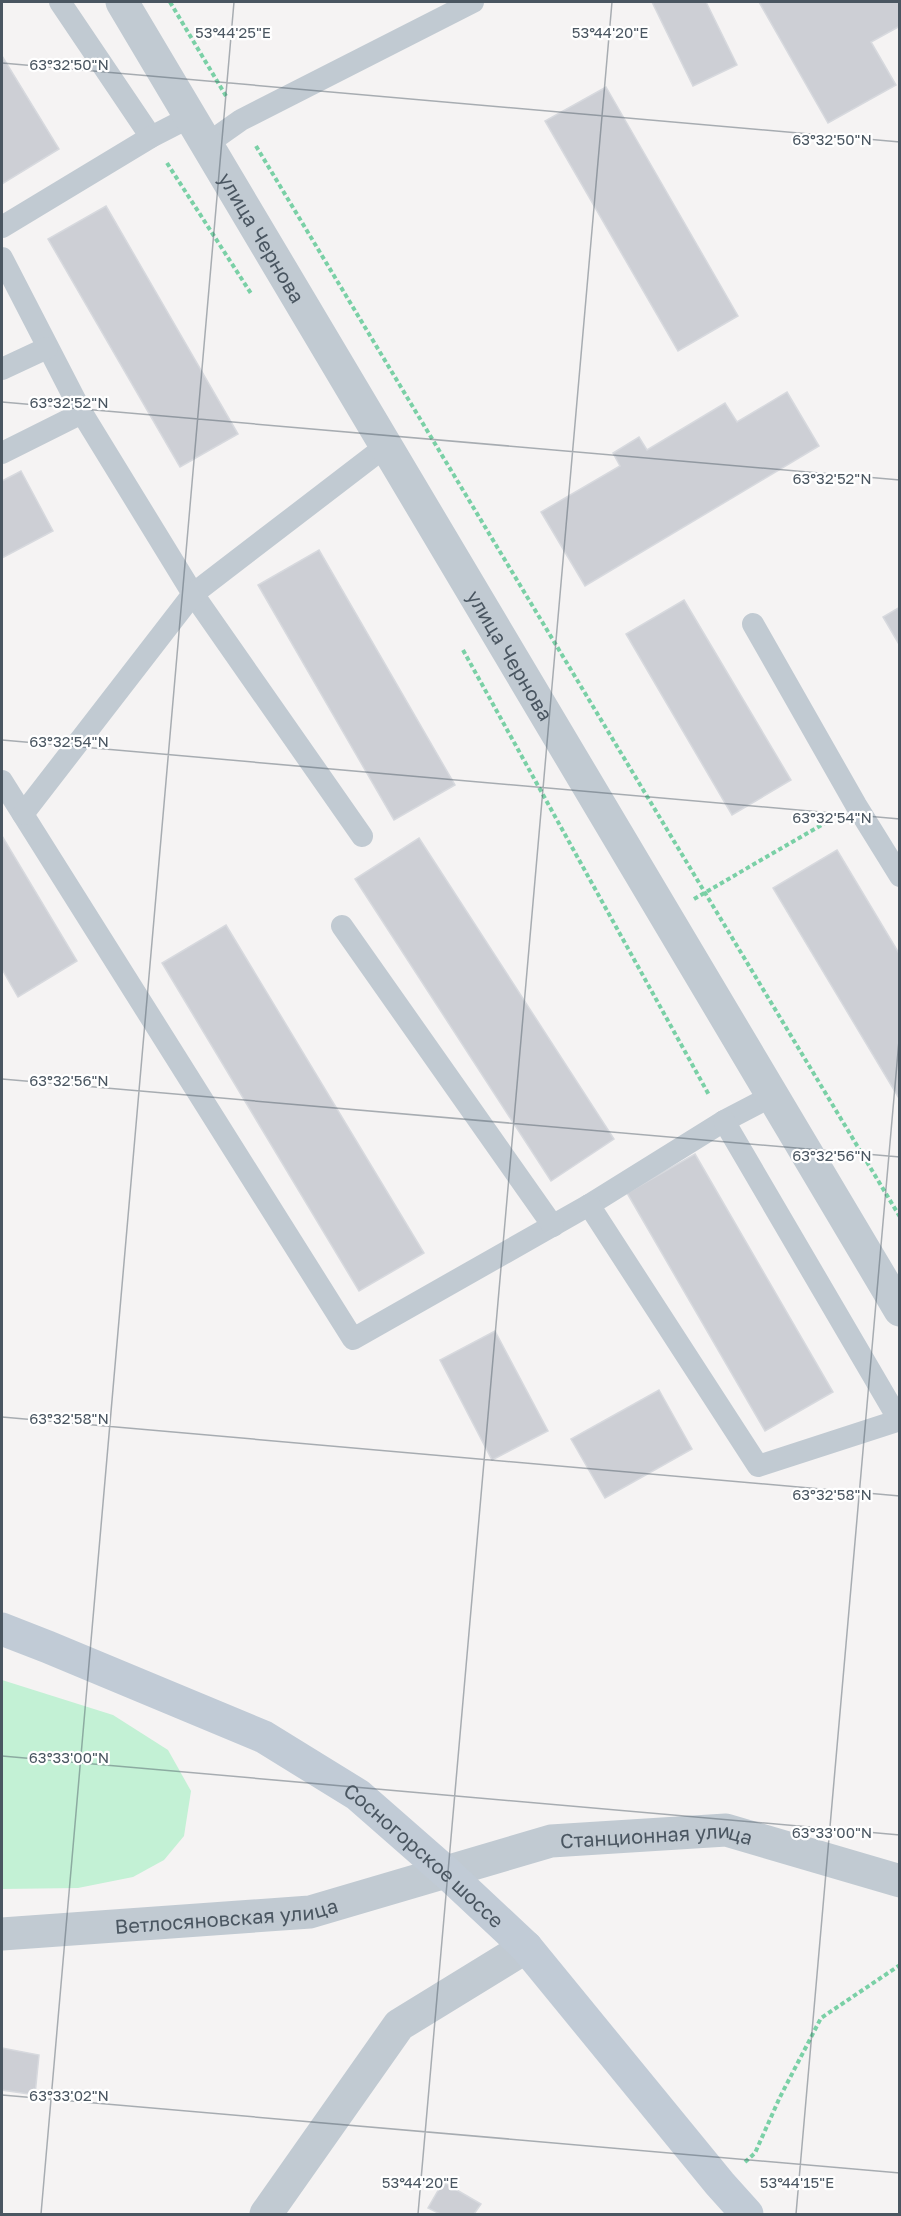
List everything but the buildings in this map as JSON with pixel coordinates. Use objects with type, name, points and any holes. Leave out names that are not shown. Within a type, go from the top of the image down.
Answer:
[{"type":"main road","name":"Сосногорское шоссе","points":[[2,1629],[264,1737],[358,1795],[447,1873],[526,1947],[747,2214]]},
{"type":"street","name":"улица Чернова","points":[[122,2],[900,1310]]},
{"type":"street","name":"Станционная улица","points":[[447,1873],[551,1841],[726,1830],[900,1881]]},
{"type":"street","name":"Ветлосяновская улица","points":[[2,1934],[310,1912],[447,1873]]},
{"type":"street","points":[[266,2214],[399,2025],[526,1947]]},
{"type":"lane","points":[[60,2],[151,137]]},
{"type":"lane","points":[[207,144],[241,120],[473,2]]},
{"type":"lane","points":[[2,226],[151,137],[190,117]]},
{"type":"lane","points":[[2,258],[82,413],[193,594],[362,836]]},
{"type":"lane","points":[[2,369],[47,348]]},
{"type":"lane","points":[[2,453],[82,413]]},
{"type":"lane","points":[[23,814],[193,594],[386,446]]},
{"type":"lane","points":[[753,624],[856,805],[900,876]]},
{"type":"lane","points":[[2,781],[353,1339],[553,1226],[724,1121],[772,1096]]},
{"type":"lane","points":[[342,926],[553,1226]]},
{"type":"lane","points":[[589,1205],[759,1466],[899,1420],[724,1121]]},
{"type":"path","points":[[170,2],[900,1217]]},
{"type":"path","points":[[151,137],[252,296]]},
{"type":"path","points":[[459,642],[724,1121]]},
{"type":"path","points":[[665,917],[856,805]]},
{"type":"path","points":[[720,2184],[755,2153],[780,2097],[821,2018],[900,1965]]},
{"type":"green space","points":[[2,1680],[113,1715],[168,1750],[191,1791],[184,1836],[164,1860],[133,1877],[78,1888],[2,1889]]}]
